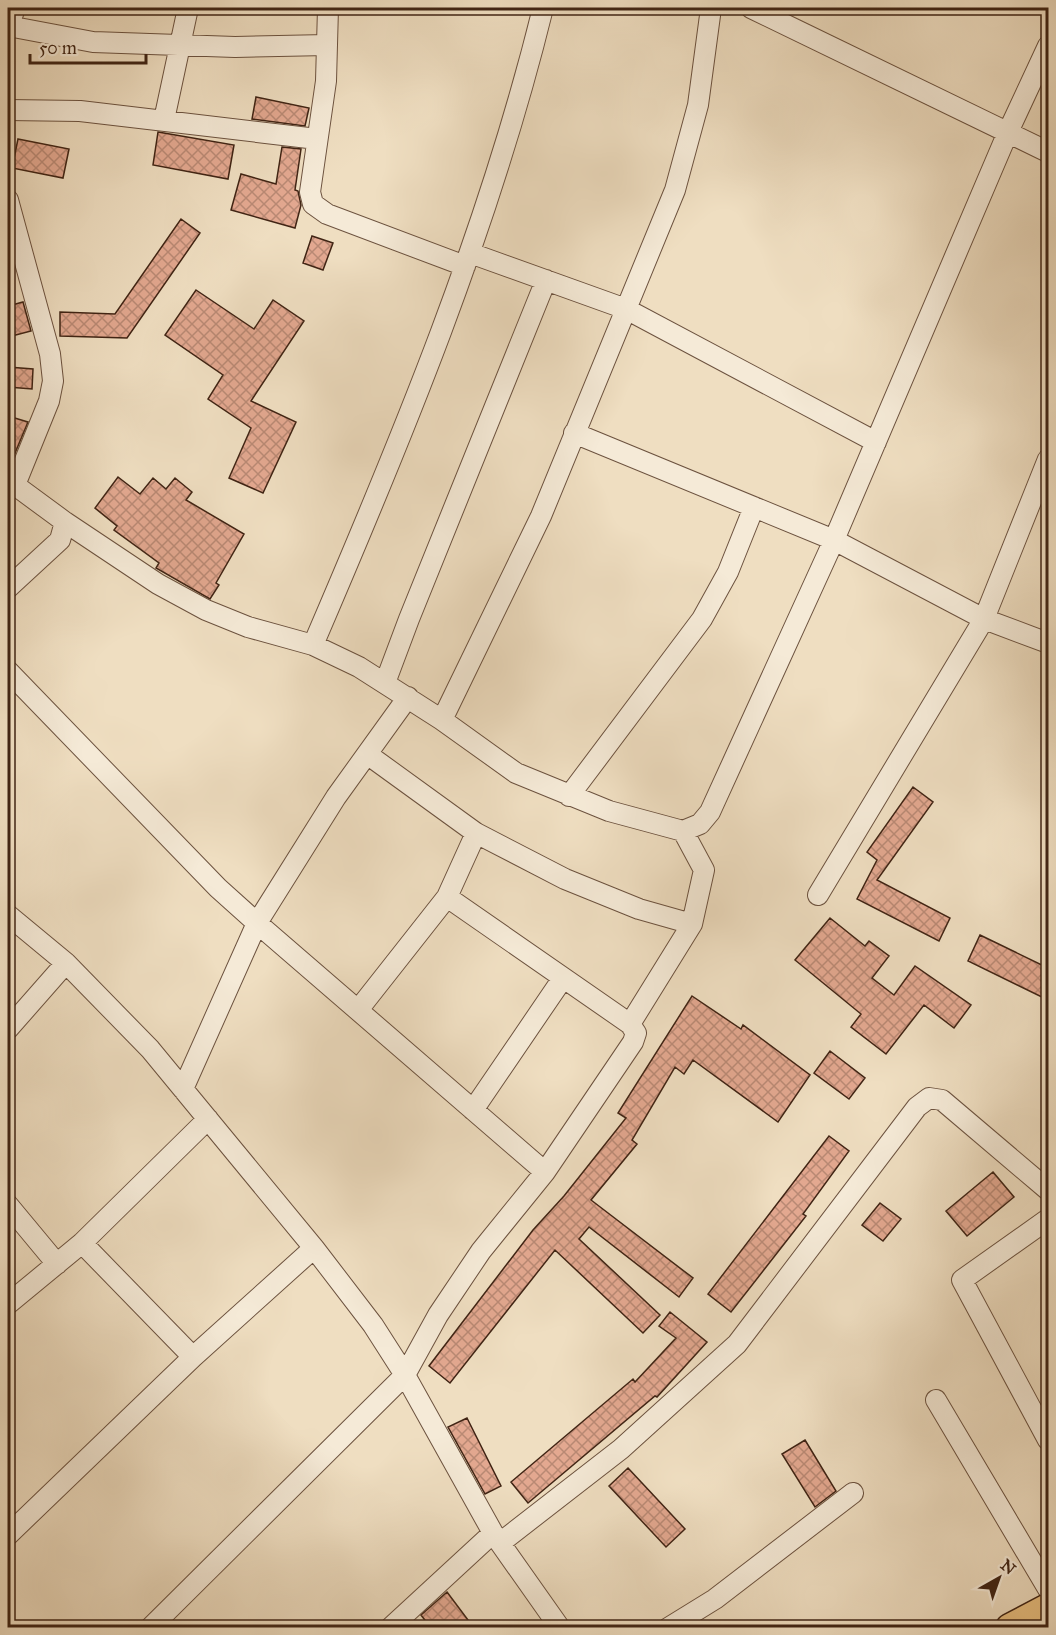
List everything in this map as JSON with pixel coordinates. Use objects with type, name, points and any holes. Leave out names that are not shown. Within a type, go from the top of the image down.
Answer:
[{"type":"highway","points":[[1010,1628],[1048,1608]]},
{"type":"street","points":[[15,8],[8,27],[93,42],[235,46],[327,45]]},
{"type":"street","points":[[164,120],[188,8]]},
{"type":"street","points":[[328,8],[326,81],[310,192],[313,204],[327,214],[468,259],[546,280],[626,309],[876,442]]},
{"type":"street","points":[[313,645],[390,467],[468,259],[519,106],[543,8]]},
{"type":"street","points":[[442,720],[541,516],[675,190],[698,105],[711,8]]},
{"type":"street","points":[[751,8],[1048,152]]},
{"type":"street","points":[[8,200],[50,354],[53,381],[49,401],[11,482],[65,522],[158,584],[206,610],[248,627],[313,645],[386,683],[516,773],[609,811],[683,831],[700,824],[710,812],[834,540],[1008,132],[1048,50]]},
{"type":"street","points":[[8,110],[80,111],[317,139]]},
{"type":"street","points":[[386,683],[409,619],[546,280]]},
{"type":"street","points":[[574,433],[834,540],[984,620],[1048,643]]},
{"type":"street","points":[[818,895],[984,620],[1048,459]]},
{"type":"street","points":[[569,796],[702,618],[729,572],[754,507]]},
{"type":"street","points":[[8,588],[60,540],[65,522]]},
{"type":"street","points":[[8,671],[219,888],[545,1172]]},
{"type":"street","points":[[183,1089],[257,923],[336,797],[408,697]]},
{"type":"street","points":[[367,754],[476,833],[565,879],[639,909],[692,924]]},
{"type":"street","points":[[630,1024],[692,924],[704,870],[683,831]]},
{"type":"street","points":[[358,1010],[447,897],[476,833]]},
{"type":"street","points":[[150,1628],[405,1375],[438,1315],[481,1251],[545,1172],[633,1042],[636,1033],[630,1024],[447,897]]},
{"type":"street","points":[[8,915],[66,963],[150,1049],[314,1248],[373,1325],[405,1375],[497,1538],[560,1628]]},
{"type":"street","points":[[8,1029],[66,963]]},
{"type":"street","points":[[474,1110],[563,978]]},
{"type":"street","points":[[390,1628],[497,1538],[621,1449],[737,1344],[917,1107],[929,1098],[942,1100],[1048,1190]]},
{"type":"street","points":[[8,1304],[82,1243],[208,1119]]},
{"type":"street","points":[[8,1205],[57,1264]]},
{"type":"street","points":[[1048,1219],[962,1280],[1048,1440]]},
{"type":"street","points":[[82,1243],[193,1357]]},
{"type":"street","points":[[8,1535],[193,1357],[314,1248]]},
{"type":"street","points":[[936,1400],[1048,1589]]},
{"type":"street","points":[[668,1628],[716,1599],[852,1493]]},
{"type":"building","points":[[256,97],[309,108],[305,126],[252,119]]},
{"type":"building","points":[[158,132],[234,145],[228,179],[153,165]]},
{"type":"building","points":[[18,139],[69,149],[63,178],[12,168]]},
{"type":"building","points":[[282,147],[301,149],[295,190],[298,191],[301,205],[295,228],[231,210],[241,174],[276,184]]},
{"type":"building","points":[[181,219],[200,233],[127,338],[60,336],[60,312],[115,314]]},
{"type":"building","points":[[312,236],[333,243],[323,270],[303,263]]},
{"type":"building","points":[[196,290],[254,329],[273,300],[304,321],[251,401],[296,422],[263,493],[229,478],[251,428],[208,399],[223,375],[165,335]]},
{"type":"building","points":[[23,302],[31,331],[8,337],[8,306]]},
{"type":"building","points":[[8,367],[33,369],[32,389],[8,387]]},
{"type":"building","points":[[8,416],[28,422],[15,453],[8,451]]},
{"type":"building","points":[[118,477],[140,494],[153,478],[166,489],[175,478],[192,492],[186,500],[244,534],[216,583],[219,585],[210,599],[156,568],[159,563],[114,530],[117,526],[95,508]]},
{"type":"building","points":[[913,787],[933,802],[877,880],[950,918],[939,941],[857,899],[877,860],[867,852]]},
{"type":"building","points":[[830,918],[865,946],[869,941],[889,956],[872,978],[894,995],[915,966],[971,1005],[954,1028],[924,1005],[886,1054],[851,1027],[861,1014],[795,960]]},
{"type":"building","points":[[980,935],[1048,968],[1048,1000],[968,961]]},
{"type":"building","points":[[692,996],[741,1029],[743,1025],[810,1075],[778,1122],[693,1060],[684,1074],[675,1067],[632,1140],[637,1144],[591,1200],[693,1278],[679,1297],[589,1227],[579,1239],[660,1315],[643,1333],[555,1250],[450,1383],[429,1366],[533,1230],[564,1196],[626,1118],[618,1113]]},
{"type":"building","points":[[830,1051],[865,1078],[849,1099],[814,1073]]},
{"type":"building","points":[[829,1136],[849,1151],[803,1214],[806,1216],[731,1312],[708,1294]]},
{"type":"building","points":[[993,1172],[1014,1197],[967,1236],[946,1211]]},
{"type":"building","points":[[880,1203],[901,1219],[883,1241],[862,1225]]},
{"type":"building","points":[[670,1312],[707,1342],[657,1397],[655,1396],[528,1503],[511,1482],[633,1379],[635,1382],[676,1338],[659,1326]]},
{"type":"building","points":[[467,1418],[501,1486],[485,1494],[448,1427]]},
{"type":"building","points":[[805,1440],[836,1491],[815,1507],[782,1454]]},
{"type":"building","points":[[628,1468],[685,1529],[666,1547],[609,1486]]},
{"type":"building","points":[[447,1592],[474,1628],[431,1628],[421,1615]]}]
